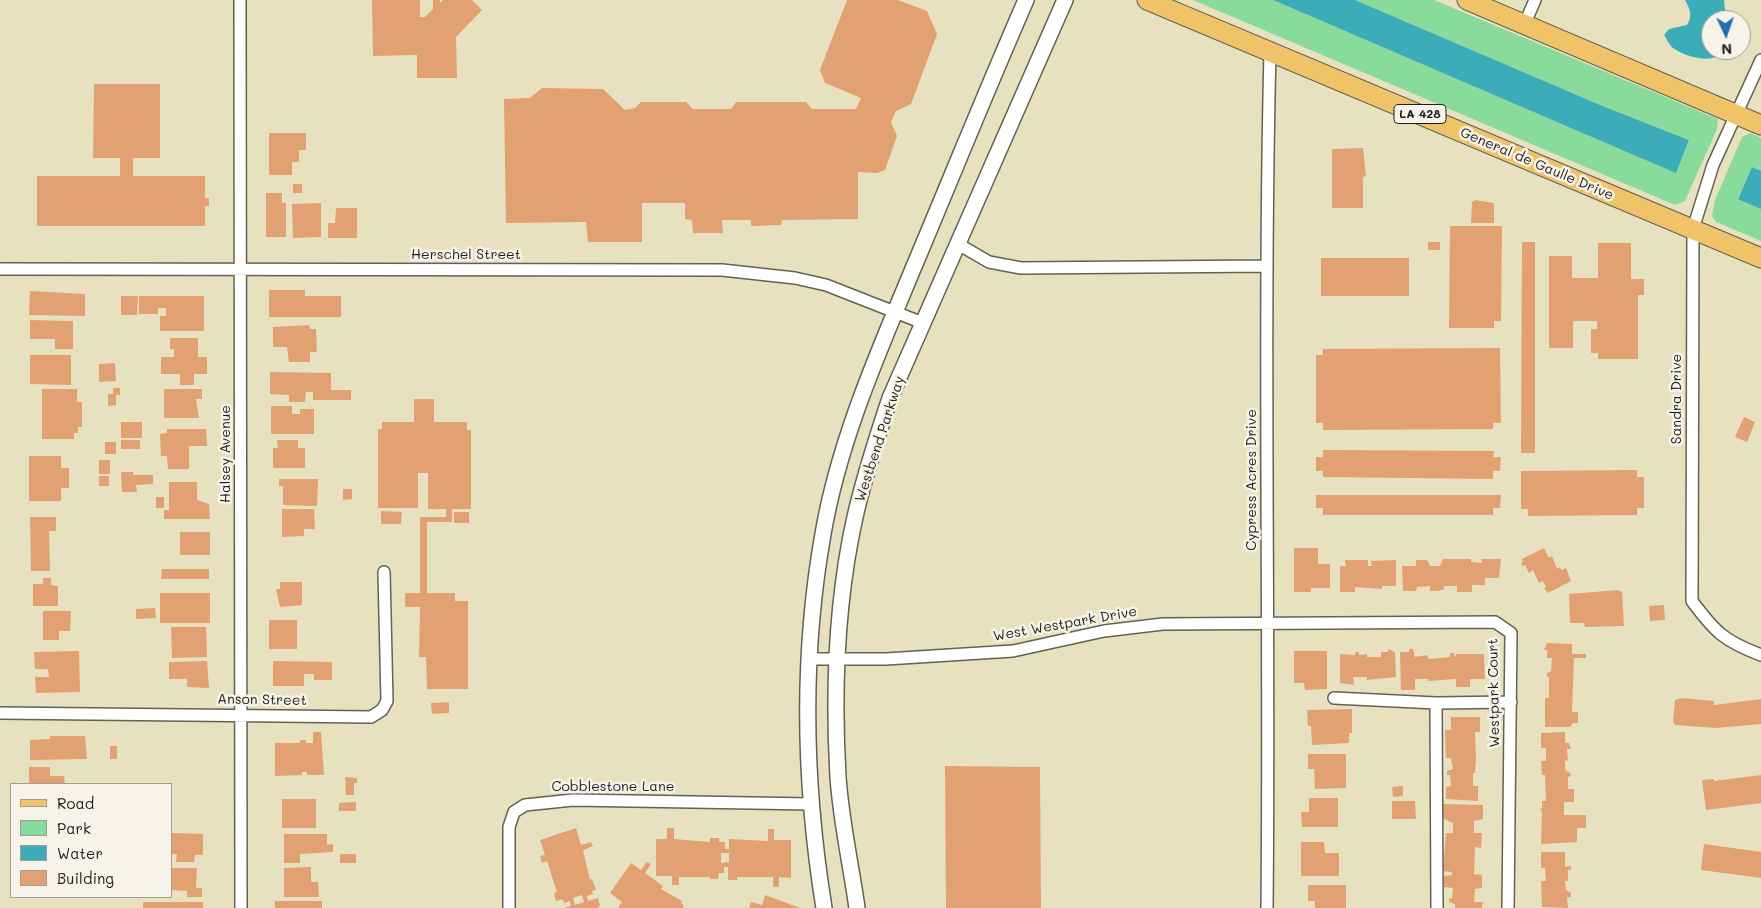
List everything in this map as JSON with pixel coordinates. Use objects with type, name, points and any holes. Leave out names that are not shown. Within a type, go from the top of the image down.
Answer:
[{"type":"main road","name":"General de Gaulle Drive","points":[[1147,0],[1761,258]]},
{"type":"main road","points":[[1467,0],[1525,23],[1761,126]]},
{"type":"street","name":"Halsey Avenue","points":[[240,0],[241,908]]},
{"type":"street","name":"Westbend Parkway","points":[[824,908],[811,804],[808,750],[809,628],[823,532],[838,467],[854,419],[896,311],[1026,0]]},
{"type":"street","name":"Westbend Parkway","points":[[858,908],[838,779],[836,710],[840,612],[855,518],[890,398],[1065,0]]},
{"type":"street","points":[[1525,23],[1535,0]]},
{"type":"street","name":"Cypress Acres Drive","points":[[1267,908],[1270,696],[1267,622],[1266,266],[1270,51]]},
{"type":"street","name":"Sandra Drive","points":[[1761,60],[1713,165],[1693,229],[1692,601],[1714,631],[1741,648],[1761,655]]},
{"type":"street","points":[[958,244],[989,262],[1021,268],[1266,266]]},
{"type":"street","name":"Herschel Street","points":[[0,269],[722,270],[794,278],[826,285],[923,322]]},
{"type":"street","name":"Anson Street","points":[[0,713],[371,717],[382,710],[387,698],[384,572]]},
{"type":"street","name":"West Westpark Drive","points":[[808,658],[837,660],[922,658],[1013,650],[1104,631],[1163,624],[1267,622]]},
{"type":"street","name":"Westpark Court","points":[[1267,622],[1495,622],[1511,633],[1508,908]]},
{"type":"street","points":[[1334,698],[1436,703],[1511,702]]},
{"type":"street","points":[[1436,703],[1437,908]]},
{"type":"street","name":"Cobblestone Lane","points":[[509,908],[509,826],[514,812],[525,805],[573,800],[811,804]]},
{"type":"green space","points":[[1193,0],[1273,0],[1676,172],[1689,140],[1605,107],[1355,0],[1434,0],[1718,119],[1717,129],[1685,201],[1675,205]]},
{"type":"green space","points":[[1750,133],[1761,138],[1761,171],[1752,167],[1738,198],[1761,209],[1761,241],[1716,222],[1712,216],[1715,200],[1742,137]]},
{"type":"water","points":[[1273,0],[1355,0],[1605,107],[1689,140],[1676,173]]},
{"type":"water","points":[[1685,0],[1724,0],[1725,10],[1701,10],[1701,58],[1679,52],[1669,44],[1664,35],[1669,29],[1687,25],[1690,19]]},
{"type":"water","points":[[1752,167],[1761,171],[1761,209],[1738,199]]},
{"type":"building","points":[[372,0],[420,0],[420,17],[425,17],[433,9],[433,0],[440,0],[440,3],[443,0],[472,0],[482,10],[456,37],[457,78],[417,78],[417,55],[373,56]]},
{"type":"building","points":[[847,0],[898,0],[927,11],[937,34],[911,104],[896,111],[891,122],[897,136],[885,170],[877,173],[858,172],[858,219],[782,220],[781,225],[751,226],[751,220],[722,220],[723,233],[693,233],[692,220],[685,219],[685,203],[642,203],[642,242],[588,242],[586,222],[506,223],[504,99],[530,98],[542,88],[603,89],[625,110],[635,108],[641,102],[686,102],[693,109],[731,109],[736,102],[806,102],[812,109],[856,109],[861,98],[825,83],[820,70]]},
{"type":"building","points":[[94,84],[160,84],[160,158],[133,158],[133,176],[205,176],[205,198],[209,198],[209,206],[205,206],[205,226],[37,226],[37,176],[120,176],[120,158],[93,158]]},
{"type":"building","points":[[269,133],[306,133],[306,150],[299,150],[299,162],[292,162],[292,175],[269,175]]},
{"type":"building","points":[[1363,148],[1366,176],[1363,177],[1363,208],[1332,208],[1332,149]]},
{"type":"building","points":[[293,184],[302,184],[302,193],[293,193]]},
{"type":"building","points":[[266,193],[282,193],[282,203],[286,203],[286,237],[266,237]]},
{"type":"building","points":[[1475,200],[1494,203],[1494,223],[1471,223],[1472,202]]},
{"type":"building","points":[[321,203],[321,237],[293,238],[292,204]]},
{"type":"building","points":[[336,208],[357,208],[357,238],[328,238],[328,223],[335,223]]},
{"type":"building","points":[[1450,226],[1502,226],[1501,321],[1494,321],[1494,328],[1449,328]]},
{"type":"building","points":[[1428,242],[1440,242],[1440,250],[1428,250]]},
{"type":"building","points":[[1522,242],[1535,242],[1535,453],[1521,453]]},
{"type":"building","points":[[1598,243],[1631,243],[1631,279],[1644,279],[1644,295],[1638,295],[1638,359],[1598,359],[1598,353],[1591,353],[1591,329],[1597,329],[1597,321],[1573,321],[1573,348],[1549,348],[1549,256],[1572,256],[1572,278],[1598,278]]},
{"type":"building","points":[[1321,258],[1409,258],[1409,296],[1321,296]]},
{"type":"building","points":[[269,290],[305,290],[305,296],[341,296],[341,317],[269,317]]},
{"type":"building","points":[[30,291],[85,294],[85,316],[29,315]]},
{"type":"building","points":[[121,296],[138,296],[137,315],[121,315]]},
{"type":"building","points":[[139,296],[204,296],[204,331],[160,331],[160,316],[166,316],[166,308],[158,308],[158,314],[139,314]]},
{"type":"building","points":[[30,320],[73,321],[73,349],[55,349],[55,339],[30,339]]},
{"type":"building","points":[[309,325],[310,329],[316,329],[317,352],[310,352],[310,362],[289,362],[287,347],[273,347],[273,327]]},
{"type":"building","points":[[170,338],[198,338],[198,357],[207,357],[207,374],[194,374],[194,385],[180,385],[180,374],[161,374],[161,357],[174,357],[174,349],[170,349]]},
{"type":"building","points":[[1500,348],[1501,423],[1493,423],[1493,429],[1323,430],[1323,423],[1316,423],[1316,355],[1323,355],[1323,349]]},
{"type":"building","points":[[30,355],[71,355],[71,385],[30,384]]},
{"type":"building","points":[[115,363],[116,381],[99,382],[99,364]]},
{"type":"building","points":[[270,372],[331,373],[331,390],[351,390],[351,400],[313,400],[313,392],[306,392],[305,402],[289,402],[289,395],[270,394]]},
{"type":"building","points":[[113,388],[120,388],[120,395],[116,395],[116,405],[108,406],[108,394],[113,394]]},
{"type":"building","points":[[42,389],[77,389],[77,402],[82,402],[82,427],[78,427],[78,433],[74,433],[74,439],[42,439]]},
{"type":"building","points":[[164,389],[202,389],[202,399],[196,399],[199,418],[164,418]]},
{"type":"building","points":[[414,399],[434,399],[434,422],[467,422],[467,430],[471,430],[471,509],[452,509],[452,522],[427,522],[427,593],[455,593],[455,601],[468,601],[468,689],[427,689],[426,657],[419,657],[420,607],[405,607],[405,593],[420,593],[420,517],[446,517],[446,509],[428,509],[428,473],[418,473],[418,508],[378,508],[378,429],[382,429],[382,422],[414,422]]},
{"type":"building","points":[[271,406],[292,406],[292,414],[300,414],[300,409],[314,409],[314,434],[271,434]]},
{"type":"building","points":[[1744,417],[1755,422],[1747,442],[1735,437]]},
{"type":"building","points":[[121,422],[142,422],[142,438],[121,438]]},
{"type":"building","points":[[167,429],[206,429],[207,446],[189,446],[189,469],[168,469],[167,456],[161,456],[160,434],[167,433]]},
{"type":"building","points":[[121,440],[140,440],[140,449],[121,449]]},
{"type":"building","points":[[277,440],[298,440],[298,448],[305,448],[305,468],[273,468],[273,448],[278,448]]},
{"type":"building","points":[[105,442],[116,442],[116,454],[105,454]]},
{"type":"building","points":[[1323,450],[1494,451],[1493,457],[1501,457],[1500,471],[1493,471],[1493,479],[1323,477],[1323,471],[1316,471],[1316,457],[1323,457]]},
{"type":"building","points":[[29,456],[61,456],[61,468],[69,468],[69,488],[61,488],[61,501],[29,501]]},
{"type":"building","points":[[99,460],[110,460],[110,474],[99,474]]},
{"type":"building","points":[[1637,470],[1637,477],[1644,477],[1644,508],[1637,508],[1637,515],[1528,516],[1528,509],[1521,509],[1521,471]]},
{"type":"building","points":[[121,472],[133,472],[133,475],[153,475],[153,484],[136,485],[137,492],[122,492]]},
{"type":"building","points":[[99,476],[109,476],[109,486],[99,486]]},
{"type":"building","points":[[279,479],[318,479],[317,506],[283,505],[283,486],[279,486]]},
{"type":"building","points":[[169,482],[197,482],[197,500],[209,504],[210,519],[164,519],[164,510],[169,510]]},
{"type":"building","points":[[343,489],[352,489],[352,499],[343,500]]},
{"type":"building","points":[[1316,495],[1501,495],[1500,508],[1493,508],[1493,515],[1323,515],[1323,508],[1316,508]]},
{"type":"building","points":[[156,497],[164,497],[164,508],[156,508]]},
{"type":"building","points":[[282,509],[314,509],[315,529],[304,529],[304,536],[282,537]]},
{"type":"building","points":[[381,511],[402,512],[401,524],[381,524]]},
{"type":"building","points":[[454,512],[469,512],[469,523],[454,523]]},
{"type":"building","points":[[30,517],[56,517],[56,531],[49,531],[50,571],[31,571]]},
{"type":"building","points":[[180,532],[210,532],[210,555],[180,555]]},
{"type":"building","points":[[1294,548],[1318,548],[1318,564],[1330,564],[1330,588],[1311,588],[1311,592],[1294,592]]},
{"type":"building","points":[[1544,548],[1549,558],[1552,556],[1557,569],[1560,567],[1561,570],[1566,568],[1571,581],[1548,593],[1544,588],[1546,587],[1543,581],[1539,583],[1533,570],[1529,573],[1525,565],[1522,566],[1521,563],[1523,562],[1522,559]]},
{"type":"building","points":[[1443,559],[1471,559],[1471,562],[1482,563],[1481,559],[1501,559],[1499,578],[1485,578],[1485,585],[1472,585],[1472,592],[1457,592],[1457,586],[1444,586],[1444,589],[1438,591],[1430,591],[1430,586],[1417,587],[1416,591],[1403,591],[1402,566],[1416,566],[1416,560],[1427,560],[1430,566],[1440,566]]},
{"type":"building","points":[[1345,560],[1368,560],[1368,566],[1372,566],[1371,561],[1396,560],[1396,586],[1382,586],[1382,589],[1355,587],[1355,592],[1340,592],[1340,566],[1346,566]]},
{"type":"building","points":[[162,569],[209,569],[209,579],[161,579]]},
{"type":"building","points":[[43,578],[51,578],[51,585],[58,586],[58,606],[33,606],[33,584],[43,584]]},
{"type":"building","points":[[280,582],[302,582],[302,605],[280,607],[276,589],[280,589]]},
{"type":"building","points":[[1618,590],[1622,592],[1624,626],[1585,627],[1584,623],[1570,623],[1569,594]]},
{"type":"building","points":[[160,593],[210,593],[210,623],[160,623]]},
{"type":"building","points":[[1664,605],[1665,620],[1650,621],[1649,606]]},
{"type":"building","points":[[155,608],[156,618],[136,619],[136,609]]},
{"type":"building","points":[[43,611],[71,611],[70,631],[59,631],[59,640],[43,640]]},
{"type":"building","points":[[269,620],[297,620],[297,649],[269,649]]},
{"type":"building","points":[[171,627],[206,627],[207,657],[172,658]]},
{"type":"building","points":[[1547,643],[1572,644],[1572,654],[1586,654],[1586,658],[1574,658],[1572,712],[1578,712],[1578,723],[1573,723],[1570,727],[1545,727],[1545,698],[1549,698],[1549,677],[1547,677],[1547,673],[1551,671],[1552,658],[1547,658],[1547,650],[1544,650]]},
{"type":"building","points":[[1388,649],[1395,652],[1396,677],[1367,680],[1367,677],[1353,677],[1354,685],[1340,683],[1340,654],[1355,655],[1355,652],[1359,652],[1359,655],[1367,654],[1367,657],[1381,657],[1381,652],[1388,652]]},
{"type":"building","points":[[1409,649],[1413,649],[1415,657],[1427,655],[1429,659],[1450,657],[1450,653],[1454,653],[1455,657],[1457,654],[1484,654],[1485,679],[1470,679],[1470,687],[1456,687],[1456,679],[1428,681],[1428,679],[1415,679],[1415,690],[1401,690],[1400,652],[1409,652]]},
{"type":"building","points":[[79,651],[80,692],[36,693],[35,677],[49,677],[48,669],[35,669],[34,652]]},
{"type":"building","points":[[1294,651],[1327,651],[1327,689],[1305,690],[1304,683],[1294,683]]},
{"type":"building","points":[[207,661],[209,688],[187,687],[187,679],[169,679],[169,662]]},
{"type":"building","points":[[273,661],[332,662],[332,680],[314,680],[314,674],[304,674],[304,686],[273,686]]},
{"type":"building","points":[[1682,698],[1714,701],[1714,705],[1761,699],[1761,724],[1716,728],[1675,725],[1673,722],[1675,700]]},
{"type":"building","points":[[449,702],[449,713],[432,714],[431,703]]},
{"type":"building","points":[[1352,709],[1352,733],[1349,733],[1349,743],[1312,745],[1311,726],[1308,726],[1307,710]]},
{"type":"building","points":[[1451,717],[1480,717],[1480,732],[1475,732],[1476,759],[1475,773],[1473,773],[1473,786],[1478,786],[1478,801],[1446,799],[1446,787],[1451,786],[1450,775],[1447,775],[1447,771],[1453,769],[1451,758],[1446,758],[1445,730],[1451,730]]},
{"type":"building","points":[[313,732],[321,732],[324,775],[307,775],[307,772],[302,772],[302,775],[275,776],[275,743],[300,743],[300,740],[306,740],[306,743],[313,743]]},
{"type":"building","points":[[1565,732],[1565,743],[1569,743],[1571,749],[1567,749],[1568,761],[1565,760],[1565,770],[1571,776],[1568,777],[1568,789],[1574,789],[1574,802],[1564,802],[1564,815],[1586,815],[1586,828],[1577,828],[1577,842],[1541,844],[1542,812],[1540,809],[1542,808],[1542,801],[1546,801],[1545,775],[1542,775],[1541,761],[1546,761],[1546,748],[1541,748],[1541,733]]},
{"type":"building","points":[[50,736],[85,736],[87,759],[30,760],[30,740],[50,739]]},
{"type":"building","points":[[110,746],[117,746],[117,759],[110,759]]},
{"type":"building","points":[[1308,754],[1346,754],[1346,788],[1315,789],[1314,769],[1308,769]]},
{"type":"building","points":[[945,766],[1040,767],[1041,908],[946,908]]},
{"type":"building","points":[[29,767],[50,767],[50,776],[64,776],[65,783],[29,783]]},
{"type":"building","points":[[1761,775],[1761,803],[1706,810],[1702,780],[1714,779],[1714,781]]},
{"type":"building","points":[[345,777],[357,778],[357,783],[354,783],[354,795],[346,795]]},
{"type":"building","points":[[1403,786],[1403,796],[1393,797],[1392,787]]},
{"type":"building","points":[[1309,798],[1338,798],[1338,827],[1302,827],[1301,812],[1309,812]]},
{"type":"building","points":[[282,799],[316,799],[316,828],[282,828]]},
{"type":"building","points":[[1392,801],[1415,801],[1416,819],[1392,819]]},
{"type":"building","points":[[356,802],[356,811],[339,811],[339,803]]},
{"type":"building","points":[[1443,804],[1483,805],[1483,819],[1474,821],[1474,833],[1482,833],[1481,848],[1475,847],[1474,874],[1482,875],[1482,888],[1475,889],[1474,902],[1483,902],[1482,908],[1455,908],[1455,904],[1449,902],[1449,898],[1452,899],[1453,888],[1444,887],[1444,876],[1452,875],[1452,872],[1443,871],[1446,833],[1453,833],[1453,823],[1443,818]]},
{"type":"building","points":[[576,828],[581,845],[591,842],[593,846],[583,850],[590,880],[592,879],[596,890],[592,891],[593,894],[587,896],[588,901],[598,898],[600,906],[597,908],[564,908],[571,906],[570,901],[564,903],[563,899],[556,901],[554,893],[557,892],[547,861],[542,863],[540,856],[545,855],[540,840]],"holes":[[[582,895],[584,902],[575,905],[573,898]]]},
{"type":"building","points":[[667,828],[674,828],[674,839],[710,842],[710,838],[719,838],[719,842],[725,842],[725,849],[729,849],[729,839],[768,841],[768,829],[774,829],[774,840],[791,840],[791,878],[779,877],[779,887],[773,887],[773,877],[737,877],[737,880],[728,880],[728,867],[724,867],[724,873],[719,873],[718,879],[710,879],[710,877],[679,877],[679,885],[672,885],[672,876],[656,876],[656,839],[667,839]],"holes":[[[721,853],[729,853],[729,862],[721,863]]]},
{"type":"building","points":[[172,833],[203,834],[203,855],[195,855],[194,862],[176,862],[177,854],[172,854]]},
{"type":"building","points":[[284,834],[327,834],[327,845],[333,844],[333,852],[300,854],[300,863],[284,863]]},
{"type":"building","points":[[1301,842],[1324,842],[1325,853],[1339,853],[1339,876],[1301,876]]},
{"type":"building","points":[[1704,844],[1761,852],[1761,878],[1701,870]]},
{"type":"building","points":[[1541,852],[1565,852],[1565,867],[1571,866],[1571,870],[1568,870],[1568,881],[1565,881],[1566,890],[1571,893],[1571,897],[1567,897],[1568,908],[1542,907],[1541,881],[1546,881],[1545,868],[1541,868]]},
{"type":"building","points":[[340,854],[356,854],[356,863],[340,863]]},
{"type":"building","points":[[647,862],[651,864],[645,873],[663,886],[661,889],[682,901],[683,908],[618,908],[622,902],[610,893],[631,863],[641,870]]},
{"type":"building","points":[[311,867],[311,882],[318,882],[319,897],[284,897],[284,868]]},
{"type":"building","points":[[172,868],[197,868],[196,888],[202,888],[202,897],[187,897],[187,891],[172,890]]},
{"type":"building","points":[[1308,885],[1346,885],[1346,908],[1315,908],[1315,901],[1308,901]]},
{"type":"building","points":[[765,895],[800,908],[749,908],[751,902],[762,905]]},
{"type":"building","points":[[275,901],[322,901],[322,908],[275,908]]},
{"type":"building","points":[[143,902],[203,902],[203,908],[143,908]]}]
